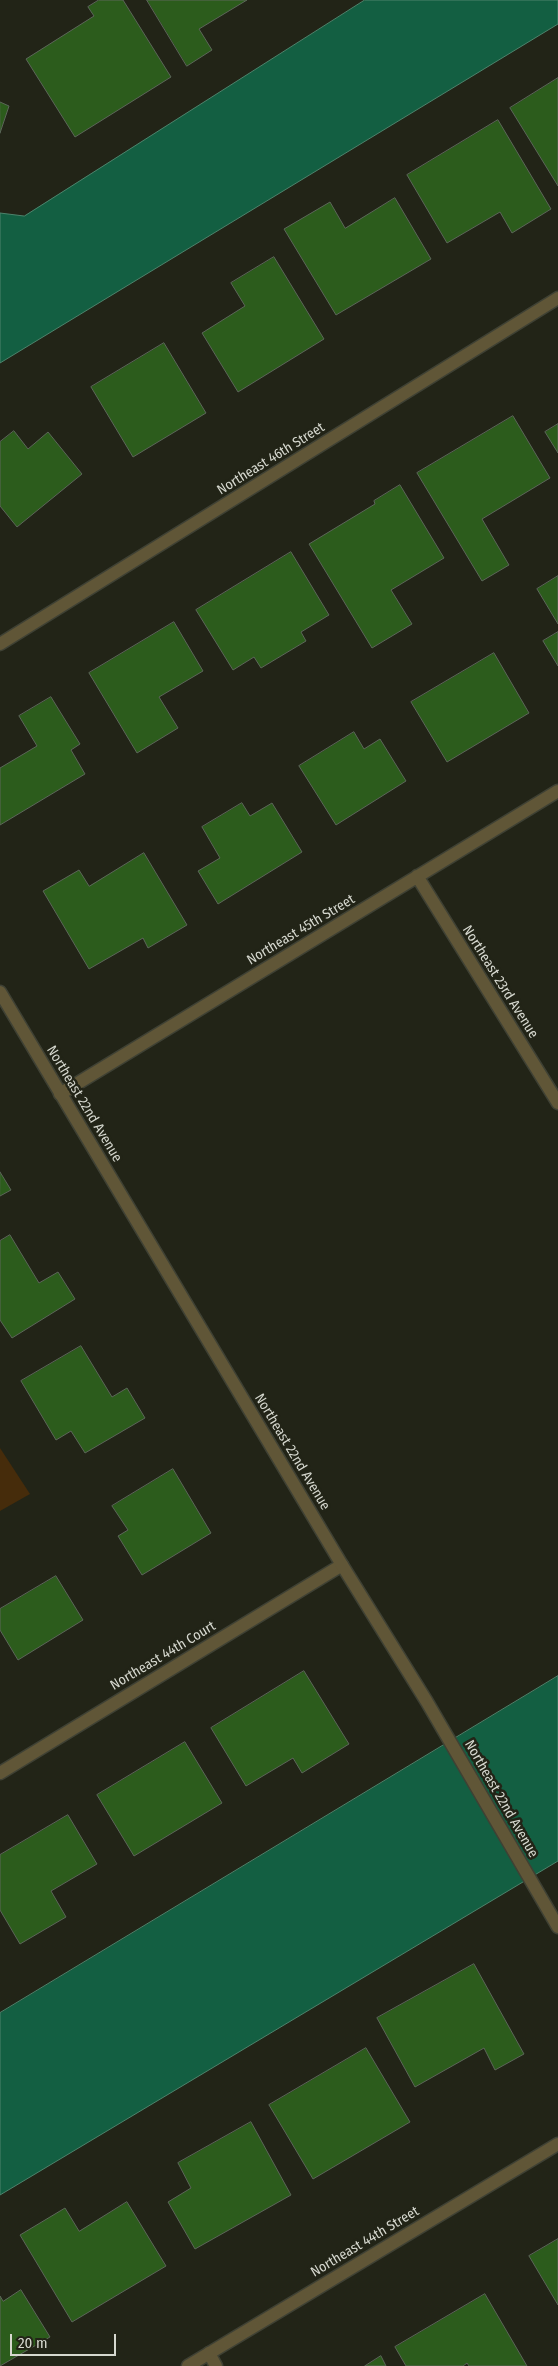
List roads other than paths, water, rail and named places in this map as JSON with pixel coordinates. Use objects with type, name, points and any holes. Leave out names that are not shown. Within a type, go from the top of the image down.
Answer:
[{"type":"street","name":"Northeast 46th Street","points":[[0,644],[558,298]]},
{"type":"street","name":"Northeast 45th Street","points":[[60,1094],[558,790]]},
{"type":"street","name":"Northeast 23rd Avenue","points":[[417,876],[558,1103]]},
{"type":"street","name":"Northeast 22nd Avenue","points":[[0,992],[342,1564],[427,1702],[558,1927]]},
{"type":"street","name":"Northeast 44th Court","points":[[0,1773],[342,1564]]},
{"type":"street","name":"Northeast 44th Street","points":[[188,2366],[558,2144]]},
{"type":"street","points":[[209,2354],[216,2366]]}]
